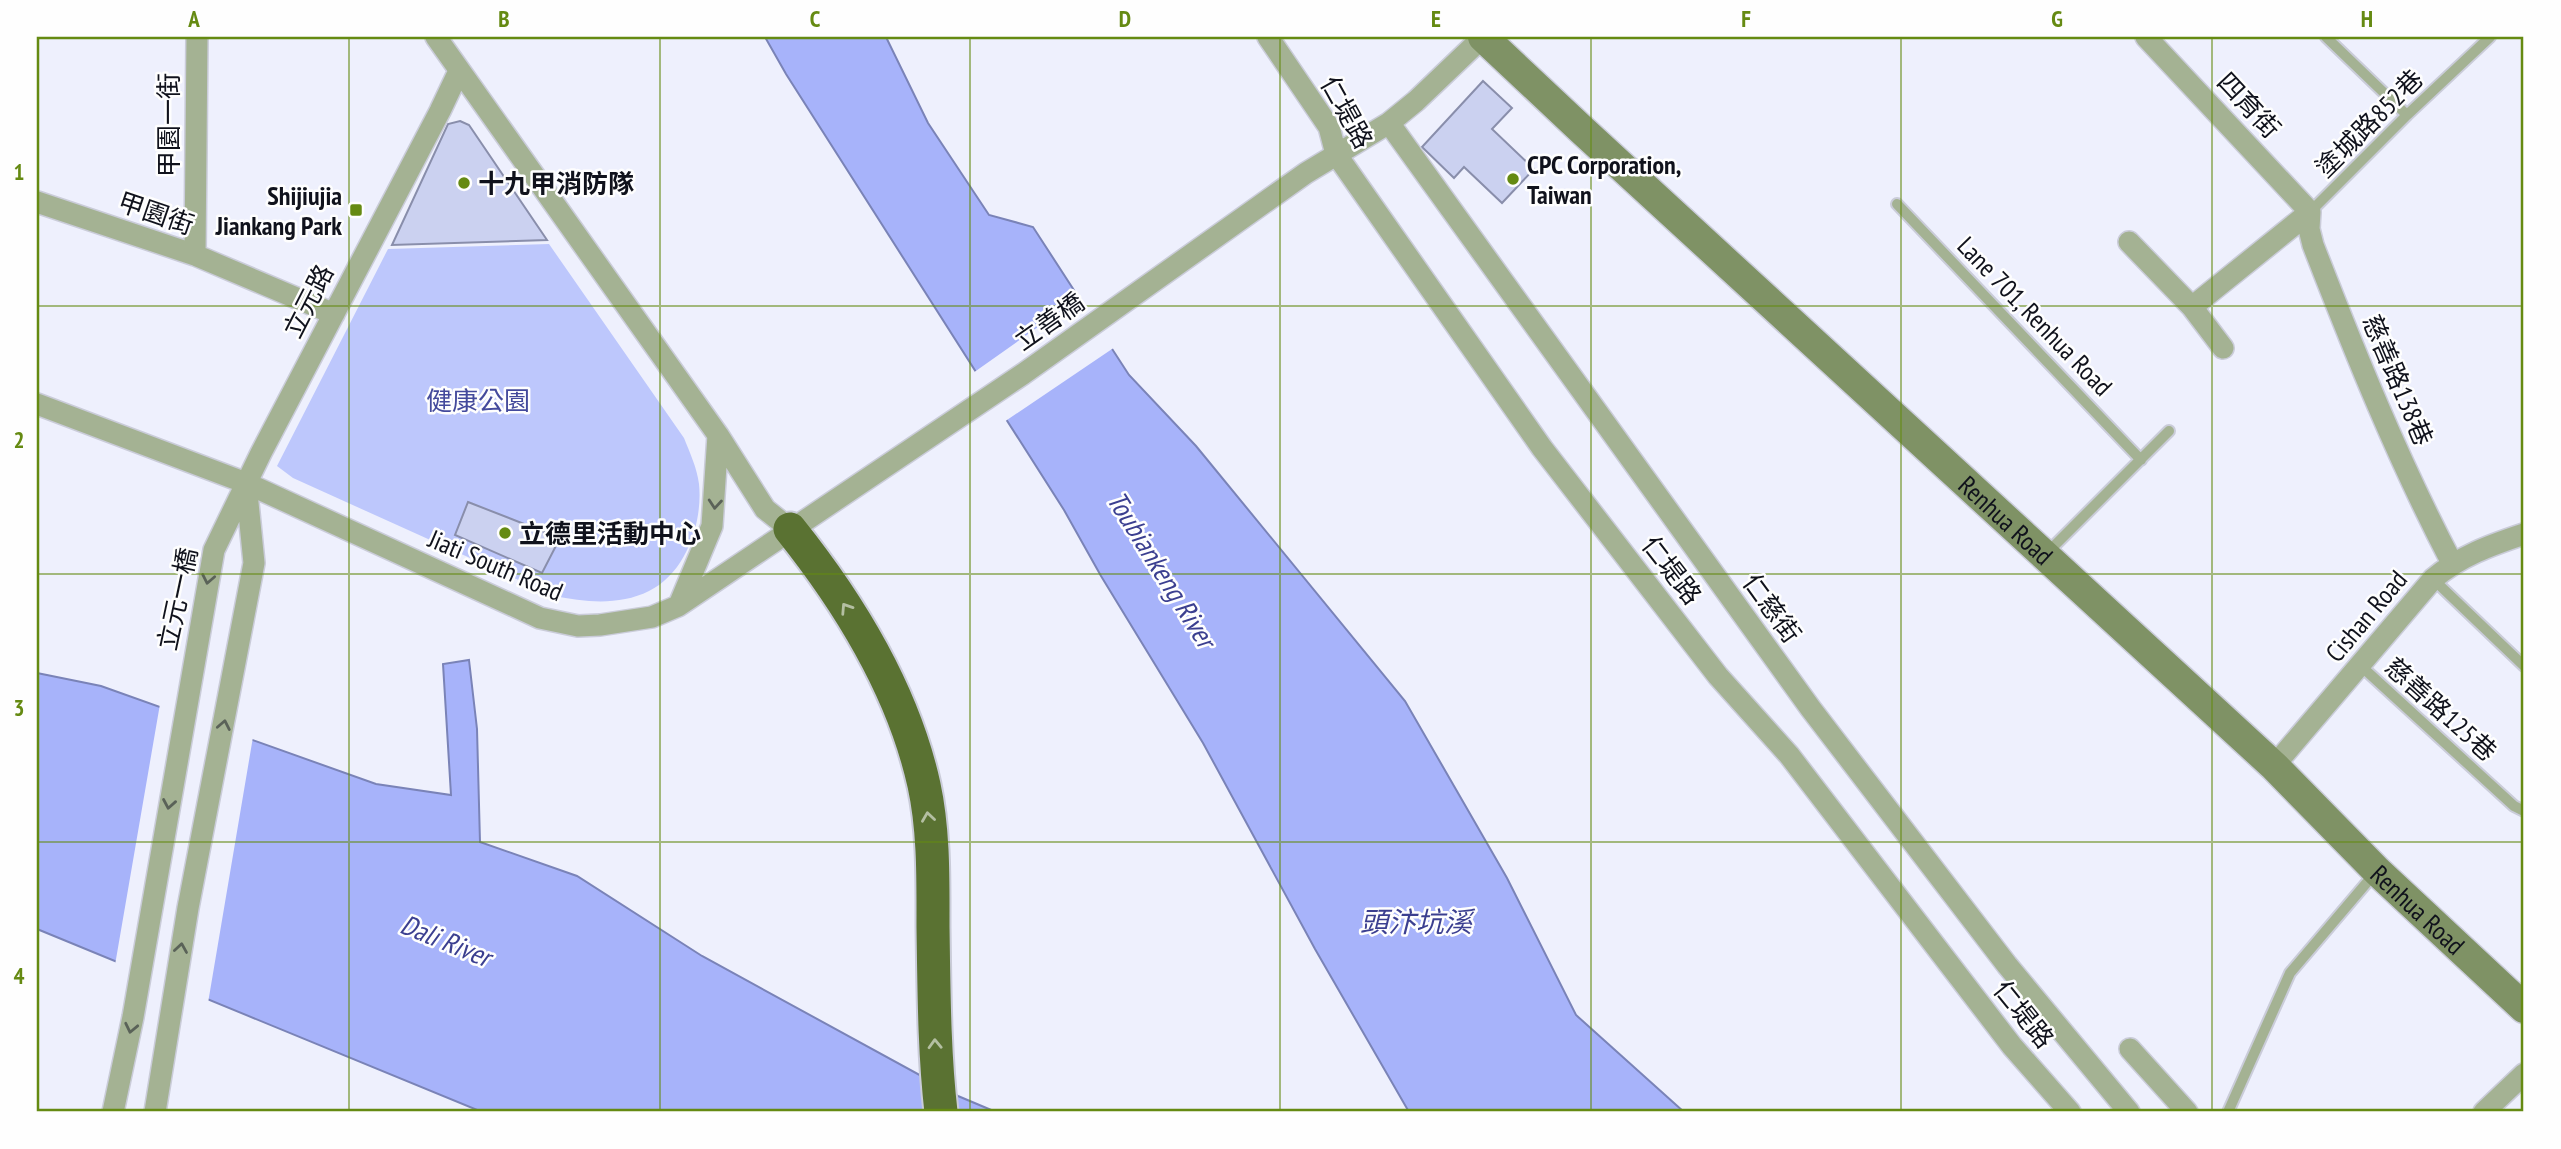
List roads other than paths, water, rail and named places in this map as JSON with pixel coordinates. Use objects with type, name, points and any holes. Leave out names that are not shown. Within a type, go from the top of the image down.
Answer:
[{"type":"highway","points":[[790,529],[846,607],[883,670],[902,710],[918,758],[930,833],[934,1029],[941,1112]]},
{"type":"main road","name":"Renhua Road","points":[[1483,37],[2274,766],[2376,871],[2524,1008]]},
{"type":"street","name":"甲園一街","points":[[195,256],[197,37]]},
{"type":"street","points":[[436,37],[718,435],[765,509],[790,529]]},
{"type":"street","name":"仁堤路","points":[[1268,37],[1328,127],[1336,153],[1542,448],[1718,676],[1789,755],[2011,1046],[2070,1112]]},
{"type":"street","name":"立善橋","points":[[790,529],[1023,374],[1336,153],[1389,123],[1483,37]]},
{"type":"street","name":"四育街","points":[[2146,37],[2310,212]]},
{"type":"street","name":"立元路","points":[[246,483],[440,111],[458,71]]},
{"type":"street","name":"仁慈街","points":[[1389,123],[1811,709],[1999,955],[2129,1112]]},
{"type":"street","name":"甲園街","points":[[37,202],[195,256],[334,314]]},
{"type":"street","points":[[2192,307],[2310,212]]},
{"type":"street","name":"慈善路138巷","points":[[2310,212],[2309,229],[2313,245],[2358,362],[2413,489],[2452,563]]},
{"type":"street","points":[[2129,242],[2192,307],[2223,348]]},
{"type":"street","name":"Jiati South Road","points":[[37,404],[246,483],[491,596],[548,620],[578,626],[614,624],[652,617],[678,606],[790,529]]},
{"type":"street","points":[[678,606],[712,526],[718,435]]},
{"type":"street","points":[[155,1112],[188,908],[254,563],[240,519],[246,483]]},
{"type":"street","name":"立元一橋","points":[[113,1112],[133,1017],[211,563],[214,550],[240,519]]},
{"type":"street","name":"Cishan Road","points":[[2274,766],[2433,579],[2452,563],[2524,534]]},
{"type":"street","points":[[2130,1049],[2186,1112]]},
{"type":"street","points":[[2484,1112],[2524,1074]]},
{"type":"lane","points":[[2326,37],[2407,115]]},
{"type":"lane","name":"塗城路852巷","points":[[2310,212],[2490,37]]},
{"type":"lane","name":"Lane 701, Renhua Road","points":[[1897,204],[2141,460]]},
{"type":"lane","points":[[2044,556],[2169,431]]},
{"type":"lane","points":[[2433,579],[2524,666]]},
{"type":"lane","name":"慈善路125巷","points":[[2361,666],[2514,806],[2524,811]]},
{"type":"lane","points":[[2228,1112],[2290,973],[2376,871]]},
{"type":"water","name":"頭汴坑溪","points":[[765,37],[886,37],[928,123],[989,215],[1033,227],[1129,375],[1196,446],[1405,701],[1507,878],[1576,1015],[1684,1112],[1409,1112],[1315,949],[1203,743],[1064,510]]},
{"type":"water","name":"Dali River","points":[[469,660],[477,729],[480,842],[577,876],[702,956],[958,1096],[996,1112],[482,1112],[37,929],[37,673],[101,686],[376,784],[451,795],[443,664]]},
{"type":"place","name":"CPC Corporation, Taiwan","points":[[1513,179]]},
{"type":"place","name":"十九甲消防隊","points":[[464,183]]},
{"type":"place","name":"Shijiujia Jiankang Park","points":[[356,210]]},
{"type":"place","name":"立德里活動中心","points":[[505,533]]},
{"type":"park label","name":"健康公園","points":[[478,400]]},
{"type":"water label","name":"Toubiankeng River","points":[[1162,569]]}]
